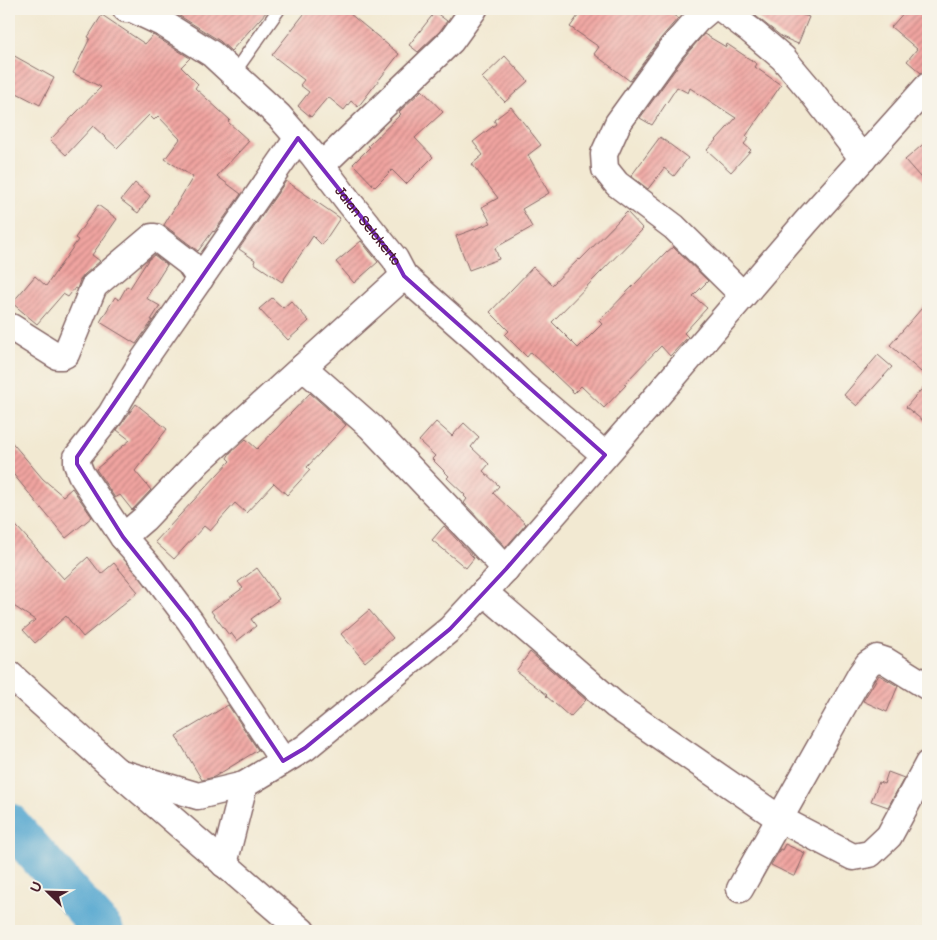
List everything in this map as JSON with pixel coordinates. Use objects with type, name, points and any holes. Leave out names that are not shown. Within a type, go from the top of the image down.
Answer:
[{"type":"street","name":"Jalan Selokerto","points":[[126,9],[132,9],[164,24],[212,54],[279,116],[396,259],[404,276],[480,343],[524,386],[606,455]]},
{"type":"street","points":[[321,166],[451,41],[474,9]]},
{"type":"street","points":[[722,9],[783,58],[863,159]]},
{"type":"street","points":[[697,13],[618,123],[604,154],[605,169],[617,184],[674,227],[743,295]]},
{"type":"street","points":[[118,772],[198,796],[244,785],[305,748],[450,629],[606,455],[807,221],[928,86]]},
{"type":"street","points":[[283,761],[190,621],[123,537],[81,474],[77,464],[78,456],[111,414],[142,362],[298,138]]},
{"type":"street","points":[[11,327],[57,356],[66,354],[95,284],[152,237],[155,237],[189,263],[200,279]]},
{"type":"street","points":[[123,537],[144,519],[199,461],[404,276]]},
{"type":"street","points":[[303,367],[371,427],[506,568]]},
{"type":"street","points":[[484,592],[615,705],[780,819],[853,857],[870,854],[889,836],[928,764]]},
{"type":"street","points":[[740,889],[868,664],[877,658],[886,661],[928,687]]},
{"type":"street","points":[[9,674],[118,772],[302,931]]},
{"type":"street","points":[[224,864],[244,785]]},
{"type":"lane","points":[[233,74],[279,9]]},
{"type":"highlighted area","points":[[298,138],[395,259],[404,276],[605,455],[506,569],[450,629],[305,748],[283,761],[190,621],[123,537],[77,464],[77,457]]},
{"type":"building","points":[[179,9],[269,9],[231,51],[220,41],[175,13]]},
{"type":"building","points":[[308,9],[344,9],[399,54],[358,107],[351,101],[344,110],[328,97],[311,117],[298,106],[309,92],[300,85],[304,80],[272,55]]},
{"type":"building","points":[[583,9],[664,9],[678,18],[630,81],[594,54],[599,47],[570,27]]},
{"type":"building","points":[[747,9],[802,9],[800,14],[809,17],[798,44],[782,37]]},
{"type":"building","points":[[907,9],[928,9],[928,71],[921,73],[907,61],[917,49],[891,27]]},
{"type":"building","points":[[435,12],[447,21],[440,31],[418,52],[409,45]]},
{"type":"building","points":[[102,15],[145,44],[153,35],[190,58],[181,67],[198,84],[195,88],[230,120],[228,122],[249,141],[217,176],[241,194],[198,251],[164,225],[193,177],[165,159],[180,139],[158,116],[154,120],[149,115],[117,148],[93,126],[66,155],[50,140],[101,87],[73,73],[90,38],[88,37]]},
{"type":"building","points":[[704,34],[726,47],[727,44],[757,64],[755,67],[781,85],[746,136],[749,138],[744,144],[751,150],[731,172],[707,150],[736,118],[690,88],[688,93],[677,87],[652,125],[640,118],[685,56]]},
{"type":"building","points":[[9,53],[54,78],[40,105],[9,89]]},
{"type":"building","points":[[505,56],[528,81],[505,102],[482,78]]},
{"type":"building","points":[[422,90],[443,112],[415,138],[433,157],[406,184],[392,170],[375,187],[353,164],[370,147],[368,146],[401,114],[399,112]]},
{"type":"building","points":[[511,107],[541,145],[528,155],[549,193],[522,209],[532,227],[495,248],[499,259],[469,270],[456,236],[491,223],[482,207],[498,198],[472,164],[483,155],[473,142],[496,124],[494,120]]},
{"type":"building","points":[[660,137],[688,158],[674,176],[664,168],[648,189],[631,176]]},
{"type":"building","points":[[928,140],[928,186],[905,160]]},
{"type":"building","points":[[286,181],[340,218],[322,245],[313,236],[282,282],[254,263],[255,260],[239,249]]},
{"type":"building","points":[[135,183],[150,196],[138,213],[121,200]]},
{"type":"building","points":[[98,205],[117,219],[92,255],[100,261],[84,275],[77,289],[75,288],[68,297],[63,294],[37,324],[12,303],[35,276],[46,286],[78,240],[75,238]]},
{"type":"building","points":[[627,212],[643,229],[552,322],[578,348],[602,324],[599,321],[673,247],[708,281],[693,296],[707,308],[684,333],[688,337],[670,356],[661,346],[624,384],[626,385],[604,408],[581,386],[574,393],[531,352],[527,357],[505,335],[509,331],[490,312],[533,267],[552,285],[580,260]]},
{"type":"building","points":[[361,241],[378,262],[354,283],[336,262]]},
{"type":"building","points":[[154,255],[167,265],[146,298],[160,306],[151,320],[153,320],[136,344],[100,322],[115,297],[119,300],[127,286],[130,288],[148,260]]},
{"type":"building","points":[[272,298],[283,308],[291,301],[309,321],[288,340],[259,309]]},
{"type":"building","points":[[928,301],[928,378],[890,345]]},
{"type":"building","points":[[878,355],[892,367],[857,406],[844,395]]},
{"type":"building","points":[[928,382],[928,425],[906,407]]},
{"type":"building","points":[[310,393],[346,425],[307,467],[310,470],[287,495],[274,483],[246,513],[235,503],[210,531],[204,526],[174,559],[155,542],[230,461],[227,458],[230,453],[246,439],[257,449]]},
{"type":"building","points":[[136,404],[167,429],[135,471],[151,490],[132,510],[120,495],[115,498],[96,469],[130,440],[117,430]]},
{"type":"building","points":[[436,422],[452,436],[464,423],[479,437],[471,447],[489,464],[483,471],[499,486],[493,493],[526,524],[506,547],[464,503],[467,499],[465,495],[447,478],[449,476],[432,459],[435,456],[419,441]]},
{"type":"building","points":[[9,439],[43,479],[63,496],[72,488],[92,517],[66,538],[9,469]]},
{"type":"building","points":[[9,518],[64,579],[88,557],[101,574],[114,563],[138,592],[83,637],[66,616],[35,643],[23,630],[35,620],[9,603]]},
{"type":"building","points":[[444,526],[474,558],[466,568],[432,540]]},
{"type":"building","points":[[257,568],[279,599],[251,619],[256,626],[237,641],[231,633],[229,635],[211,611],[243,588],[238,582]]},
{"type":"building","points":[[369,610],[393,638],[365,662],[341,634]]},
{"type":"building","points":[[530,652],[586,700],[570,717],[547,695],[516,671]]},
{"type":"building","points":[[879,675],[898,686],[887,712],[863,701]]},
{"type":"building","points":[[228,705],[258,750],[214,777],[202,780],[176,736]]},
{"type":"building","points":[[888,772],[904,778],[888,807],[871,801],[879,782],[884,784]]},
{"type":"building","points":[[785,844],[805,853],[795,876],[771,865]]},
{"type":"waterway","points":[[9,823],[104,931]]}]
